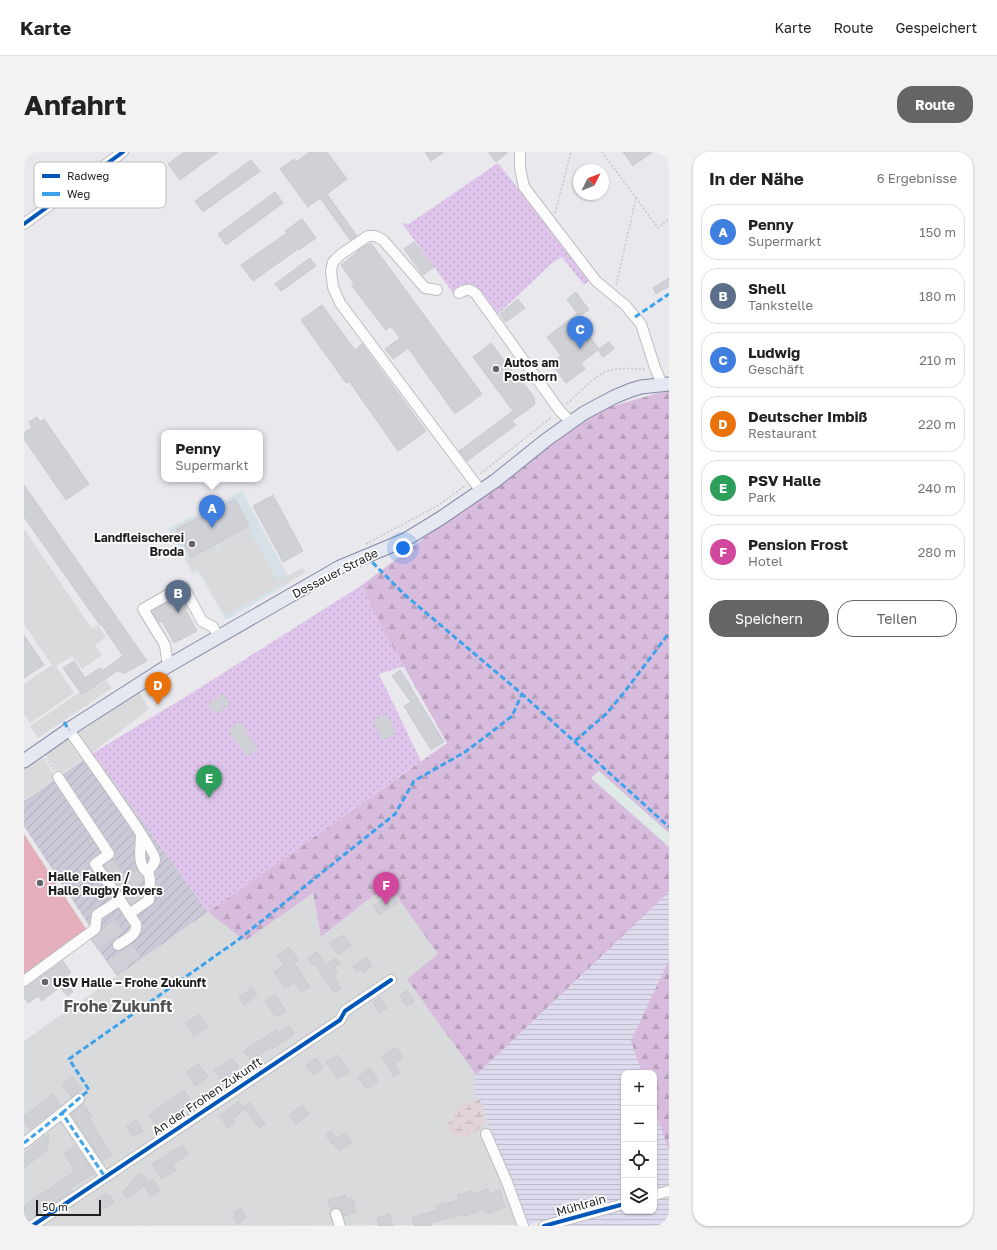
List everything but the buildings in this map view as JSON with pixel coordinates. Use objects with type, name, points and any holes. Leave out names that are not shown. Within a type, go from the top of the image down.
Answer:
[{"type":"main road","name":"Dessauer Straße","points":[[24,761],[168,666],[340,567],[405,540],[441,518],[481,491],[571,422],[609,400],[631,390],[641,387],[666,384]]},
{"type":"street","points":[[109,162],[123,152]]},
{"type":"street","points":[[520,152],[520,168],[524,188],[596,281],[625,305],[641,324],[655,368],[666,384]]},
{"type":"street","points":[[24,224],[46,208]]},
{"type":"street","points":[[437,290],[425,288],[383,240],[375,236],[368,236],[340,255],[333,262],[330,271],[333,287],[340,303],[481,491]]},
{"type":"street","points":[[459,293],[468,289],[476,294],[560,411],[571,422]]},
{"type":"street","points":[[168,666],[165,645],[143,609],[183,586],[202,621],[213,626],[219,637]]},
{"type":"street","points":[[69,730],[154,854],[154,864],[148,870],[150,880],[149,900],[129,914]]},
{"type":"street","points":[[58,777],[109,854],[95,864],[117,894],[136,924],[137,930],[118,945]]},
{"type":"street","points":[[24,981],[95,929],[97,915],[117,894]]},
{"type":"street","name":"An der Frohen Zukunft","points":[[32,1226],[340,1020],[346,1010],[391,980]]},
{"type":"street","points":[[24,1144],[79,1100]]},
{"type":"street","points":[[62,1113],[105,1176]]},
{"type":"street","points":[[486,1134],[507,1182],[523,1226]]},
{"type":"street","points":[[657,1194],[669,1191]]},
{"type":"street","name":"Mühlrain","points":[[544,1226],[621,1205]]},
{"type":"street","points":[[336,1214],[340,1226]]},
{"type":"path","points":[[552,224],[571,152]]},
{"type":"path","points":[[602,152],[658,228],[669,220]]},
{"type":"path","points":[[614,295],[636,198]]},
{"type":"path","points":[[363,545],[437,506],[473,480],[560,411],[584,388],[607,371],[618,369],[655,368]]},
{"type":"path","points":[[40,750],[58,777]]},
{"type":"shaded area","points":[[498,163],[590,280],[584,285],[562,257],[552,263],[496,316],[467,285],[453,293],[402,223],[409,224]]},
{"type":"shaded area","points":[[242,491],[291,582],[226,620],[198,571],[193,574],[168,529]]},
{"type":"shaded area","points":[[248,528],[278,581],[302,568],[305,573],[282,586],[281,584],[225,616],[198,569],[193,572],[186,561],[213,546],[217,553],[221,551],[217,544]]},
{"type":"shaded area","points":[[24,529],[92,629],[98,625],[106,637],[95,645],[102,655],[82,669],[72,656],[56,666],[74,693],[30,723],[24,715],[24,684],[52,665],[24,624]]},
{"type":"shaded area","points":[[362,585],[376,617],[404,666],[379,674],[421,761],[208,912],[93,753],[187,696]]},
{"type":"shaded area","points":[[106,680],[112,688],[38,738],[30,726],[79,693],[82,696]]},
{"type":"shaded area","points":[[139,691],[149,709],[93,752],[59,775],[44,754]]},
{"type":"shaded area","points":[[515,696],[669,833],[669,847],[533,727]]},
{"type":"shaded area","points":[[93,753],[208,912],[117,976],[89,937],[94,933],[24,826],[24,801]]},
{"type":"shaded area","points":[[41,756],[56,778],[24,800],[24,767]]},
{"type":"shaded area","name":"Halle Falken / Halle Rugby Rovers","points":[[24,834],[88,932],[24,976]]},
{"type":"shaded area","points":[[388,884],[438,954],[408,979],[476,1075],[474,1088],[527,1225],[24,1226],[24,1041],[208,912],[245,941],[313,893],[321,937]]},
{"type":"shaded area","points":[[669,892],[669,1185],[657,1188],[657,1070],[621,1070],[621,1199],[527,1225],[474,1088],[476,1075]]},
{"type":"shaded area","points":[[669,1197],[669,1226],[560,1226],[621,1210],[621,1214],[657,1214],[657,1200]]},
{"type":"green space","points":[[669,390],[669,833],[599,771],[591,778],[669,847],[669,892],[476,1075],[407,979],[438,954],[388,884],[321,937],[313,893],[245,941],[208,912],[447,743],[376,617],[362,585],[564,432],[606,408]]},
{"type":"green space","points":[[669,960],[669,1151],[657,1117],[657,1070],[641,1070],[631,1041]]},
{"type":"green space","points":[[479,1099],[484,1108],[484,1125],[470,1135],[460,1136],[450,1132],[446,1127],[461,1105]]},
{"type":"marked path","points":[[635,317],[669,294]]},
{"type":"marked path","points":[[366,556],[405,595],[522,694],[669,827]]},
{"type":"marked path","points":[[575,741],[607,713],[669,633]]},
{"type":"marked path","points":[[62,1113],[89,1090],[69,1059],[238,940],[395,814],[414,781],[465,752],[512,716],[522,694]]},
{"type":"marked path","points":[[64,722],[69,730]]},
{"type":"marked path","points":[[24,1143],[62,1113],[105,1177]]},
{"type":"cycle path","points":[[109,162],[123,152]]},
{"type":"cycle path","points":[[24,224],[46,208]]},
{"type":"cycle path","points":[[32,1226],[340,1020],[345,1011],[391,980]]},
{"type":"cycle path","points":[[544,1226],[621,1205]]},
{"type":"place","name":"Ludwig","points":[[580,349]]},
{"type":"place","name":"Autos am Posthorn","points":[[496,369]]},
{"type":"place","name":"Penny","points":[[212,528]]},
{"type":"place","name":"Landfleischerei Broda","points":[[192,544]]},
{"type":"place","name":"Shell","points":[[178,613]]},
{"type":"place","name":"Deutscher Imbiß","points":[[158,705]]},
{"type":"place","name":"PSV Halle","points":[[209,798]]},
{"type":"place","name":"Halle Falken / Halle Rugby Rovers","points":[[40,883]]},
{"type":"place","name":"Pension Frost","points":[[386,905]]},
{"type":"place","name":"USV Halle – Frohe Zukunft","points":[[45,982]]},
{"type":"district","name":"Frohe Zukunft","points":[[118,1006]]}]
